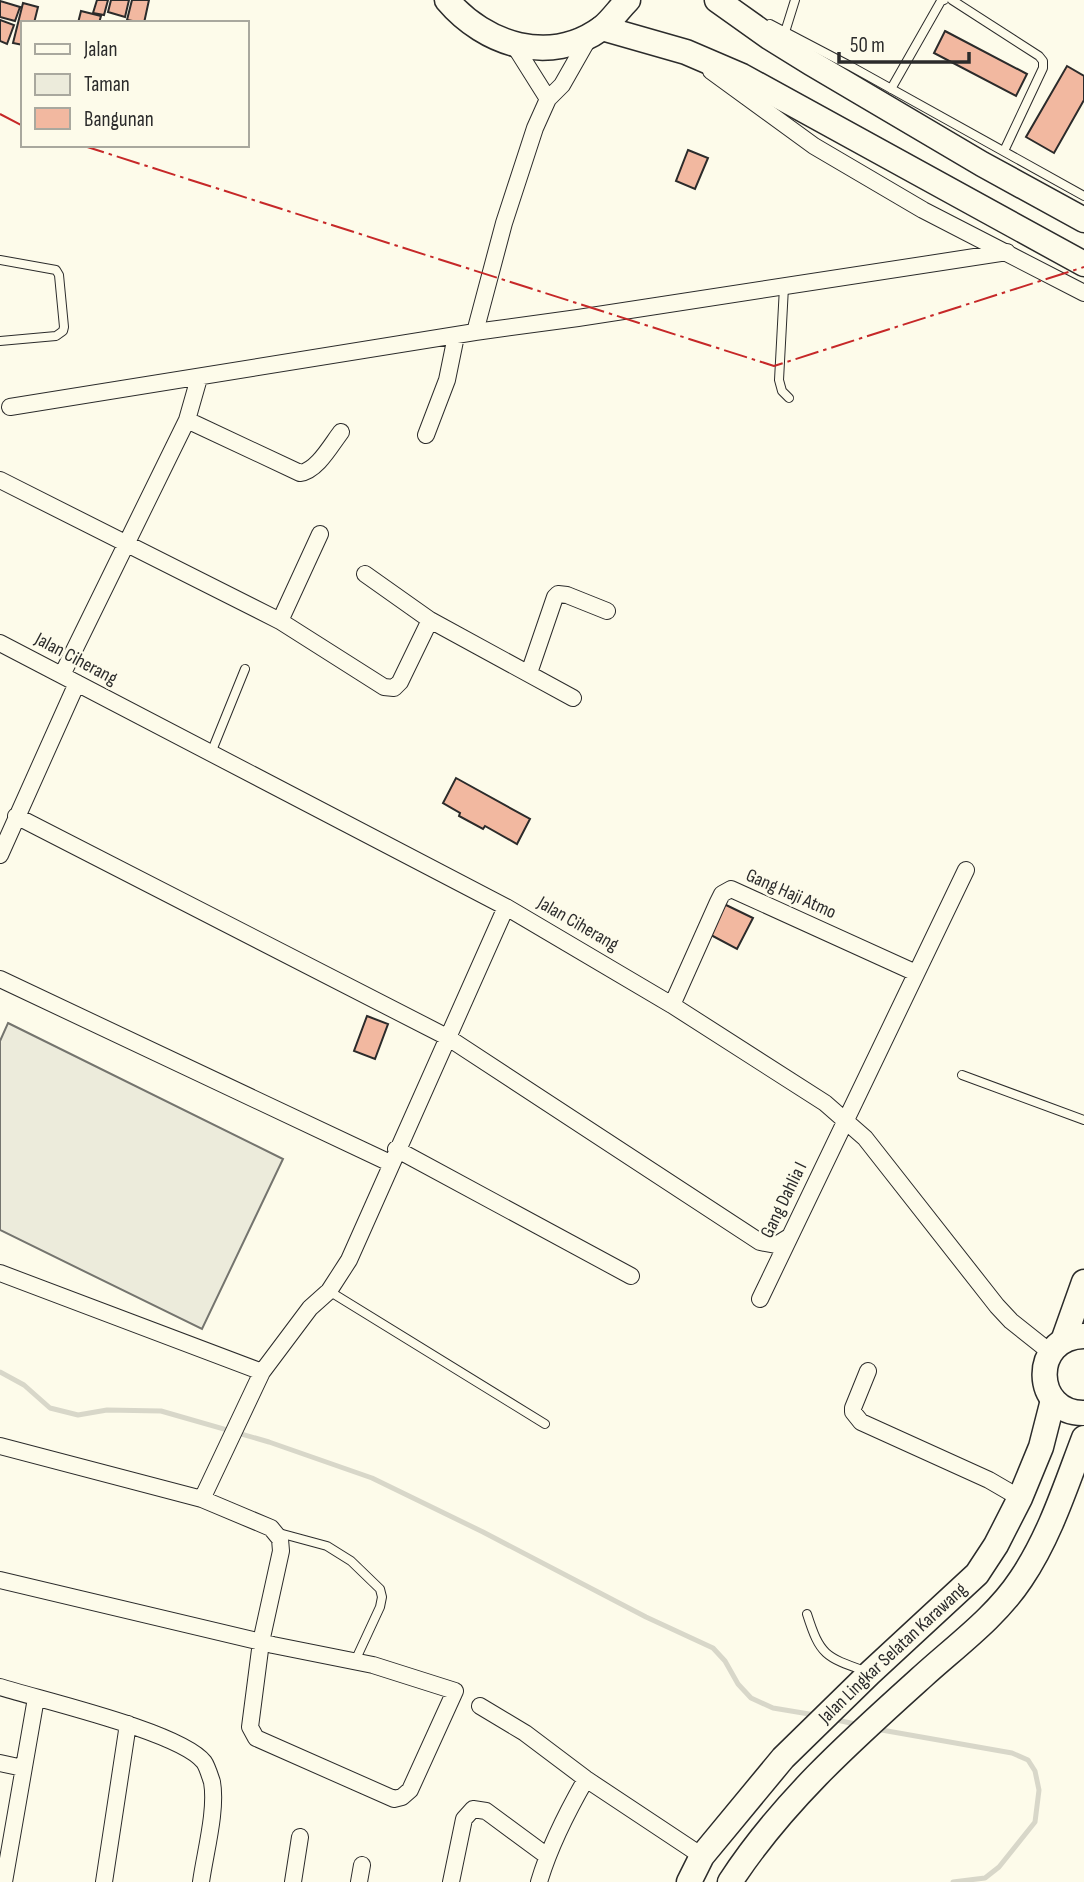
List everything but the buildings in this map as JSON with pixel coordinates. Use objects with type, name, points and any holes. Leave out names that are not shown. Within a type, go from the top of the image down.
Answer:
[{"type":"main road","points":[[447,0],[459,15],[475,28],[494,38],[514,45],[553,46],[597,31],[628,0]]},
{"type":"main road","points":[[724,5],[769,37],[822,69],[982,164],[1084,220]]},
{"type":"main road","points":[[597,31],[686,52],[753,82],[1084,264]]},
{"type":"main road","points":[[1084,1282],[1066,1343],[1044,1368],[1045,1385],[1053,1400],[1066,1410],[1084,1413]]},
{"type":"main road","name":"Jalan Lingkar Selatan Karawang","points":[[689,1882],[702,1856],[783,1758],[977,1574],[996,1545],[1020,1498],[1041,1447],[1053,1400]]},
{"type":"main road","name":"Jalan Lingkar Selatan Karawang","points":[[730,1882],[781,1813],[857,1735],[993,1612],[1020,1581],[1058,1506],[1084,1438]]},
{"type":"street","points":[[475,332],[518,179],[548,99],[562,85],[597,31]]},
{"type":"street","points":[[514,45],[548,99]]},
{"type":"street","points":[[686,52],[814,146],[923,210],[1084,293]]},
{"type":"street","points":[[10,407],[475,332],[1007,252]]},
{"type":"street","points":[[426,435],[447,380],[456,336]]},
{"type":"street","points":[[0,855],[69,679],[127,545],[187,420],[198,378]]},
{"type":"street","points":[[187,420],[300,473],[306,473],[341,432]]},
{"type":"street","points":[[0,480],[280,621],[377,685],[388,689],[394,688],[400,682],[430,620]]},
{"type":"street","points":[[280,621],[320,534]]},
{"type":"street","points":[[365,574],[430,620],[573,698]]},
{"type":"street","points":[[529,673],[558,594],[607,611]]},
{"type":"street","name":"Jalan Ciherang","points":[[0,643],[506,907],[672,1005],[825,1103],[865,1138],[1011,1321],[1066,1343]]},
{"type":"street","points":[[16,816],[447,1037],[760,1242],[776,1245],[789,1237]]},
{"type":"street","name":"Gang Dahlia I","points":[[760,1299],[966,870]]},
{"type":"street","name":"Gang Haji Atmo","points":[[672,1005],[722,894],[731,889],[916,974]]},
{"type":"street","points":[[202,1499],[262,1372],[310,1308],[329,1291],[349,1260],[506,907]]},
{"type":"street","points":[[0,979],[393,1156],[631,1276]]},
{"type":"street","points":[[0,1273],[262,1372]]},
{"type":"street","points":[[868,1371],[853,1408],[861,1422],[989,1480],[1020,1498]]},
{"type":"street","points":[[0,1446],[202,1499],[264,1524],[277,1533],[281,1551],[261,1642],[250,1727],[253,1735],[394,1799],[402,1797],[410,1790],[455,1692],[355,1661],[261,1642],[0,1580]]},
{"type":"street","points":[[0,1687],[128,1724],[189,1749],[204,1762],[212,1781],[213,1803],[201,1882]]},
{"type":"street","points":[[4,1882],[36,1698]]},
{"type":"street","points":[[480,1706],[525,1733],[586,1779],[702,1856]]},
{"type":"street","points":[[104,1882],[128,1724]]},
{"type":"street","points":[[0,1763],[23,1768]]},
{"type":"street","points":[[539,1882],[562,1822],[586,1779]]},
{"type":"street","points":[[451,1882],[464,1819],[473,1809],[486,1811],[547,1856]]},
{"type":"street","points":[[293,1882],[300,1837]]},
{"type":"street","points":[[359,1882],[362,1865]]},
{"type":"lane","points":[[785,32],[795,0]]},
{"type":"lane","points":[[891,89],[944,0]]},
{"type":"lane","points":[[952,0],[1043,61],[1043,68],[1004,151]]},
{"type":"lane","points":[[724,5],[767,22],[1084,196]]},
{"type":"lane","points":[[0,260],[56,270],[59,275],[64,327],[63,331],[55,336],[0,341]]},
{"type":"lane","points":[[785,287],[779,380],[782,391],[789,398]]},
{"type":"lane","points":[[211,752],[245,669]]},
{"type":"lane","points":[[962,1075],[1084,1120]]},
{"type":"lane","points":[[329,1291],[545,1424]]},
{"type":"lane","points":[[277,1533],[327,1546],[351,1561],[380,1589],[380,1607],[355,1661]]},
{"type":"lane","points":[[807,1614],[815,1641],[821,1650],[828,1656],[870,1673]]},
{"type":"green space","points":[[8,1023],[283,1159],[202,1329],[0,1230],[0,1041]]},
{"type":"waterway","points":[[0,1372],[24,1385],[50,1408],[78,1415],[107,1410],[161,1411],[269,1442],[372,1478],[646,1617],[713,1648],[751,1698],[773,1708],[815,1715]]},
{"type":"waterway","points":[[832,1719],[860,1725]]},
{"type":"waterway","points":[[876,1729],[1012,1753],[1028,1760],[1035,1771],[1039,1790],[1035,1822],[999,1867],[985,1878],[953,1882]]},
{"type":"power","points":[[0,114],[21,125]]},
{"type":"power","points":[[87,147],[774,366],[1084,267]]}]
